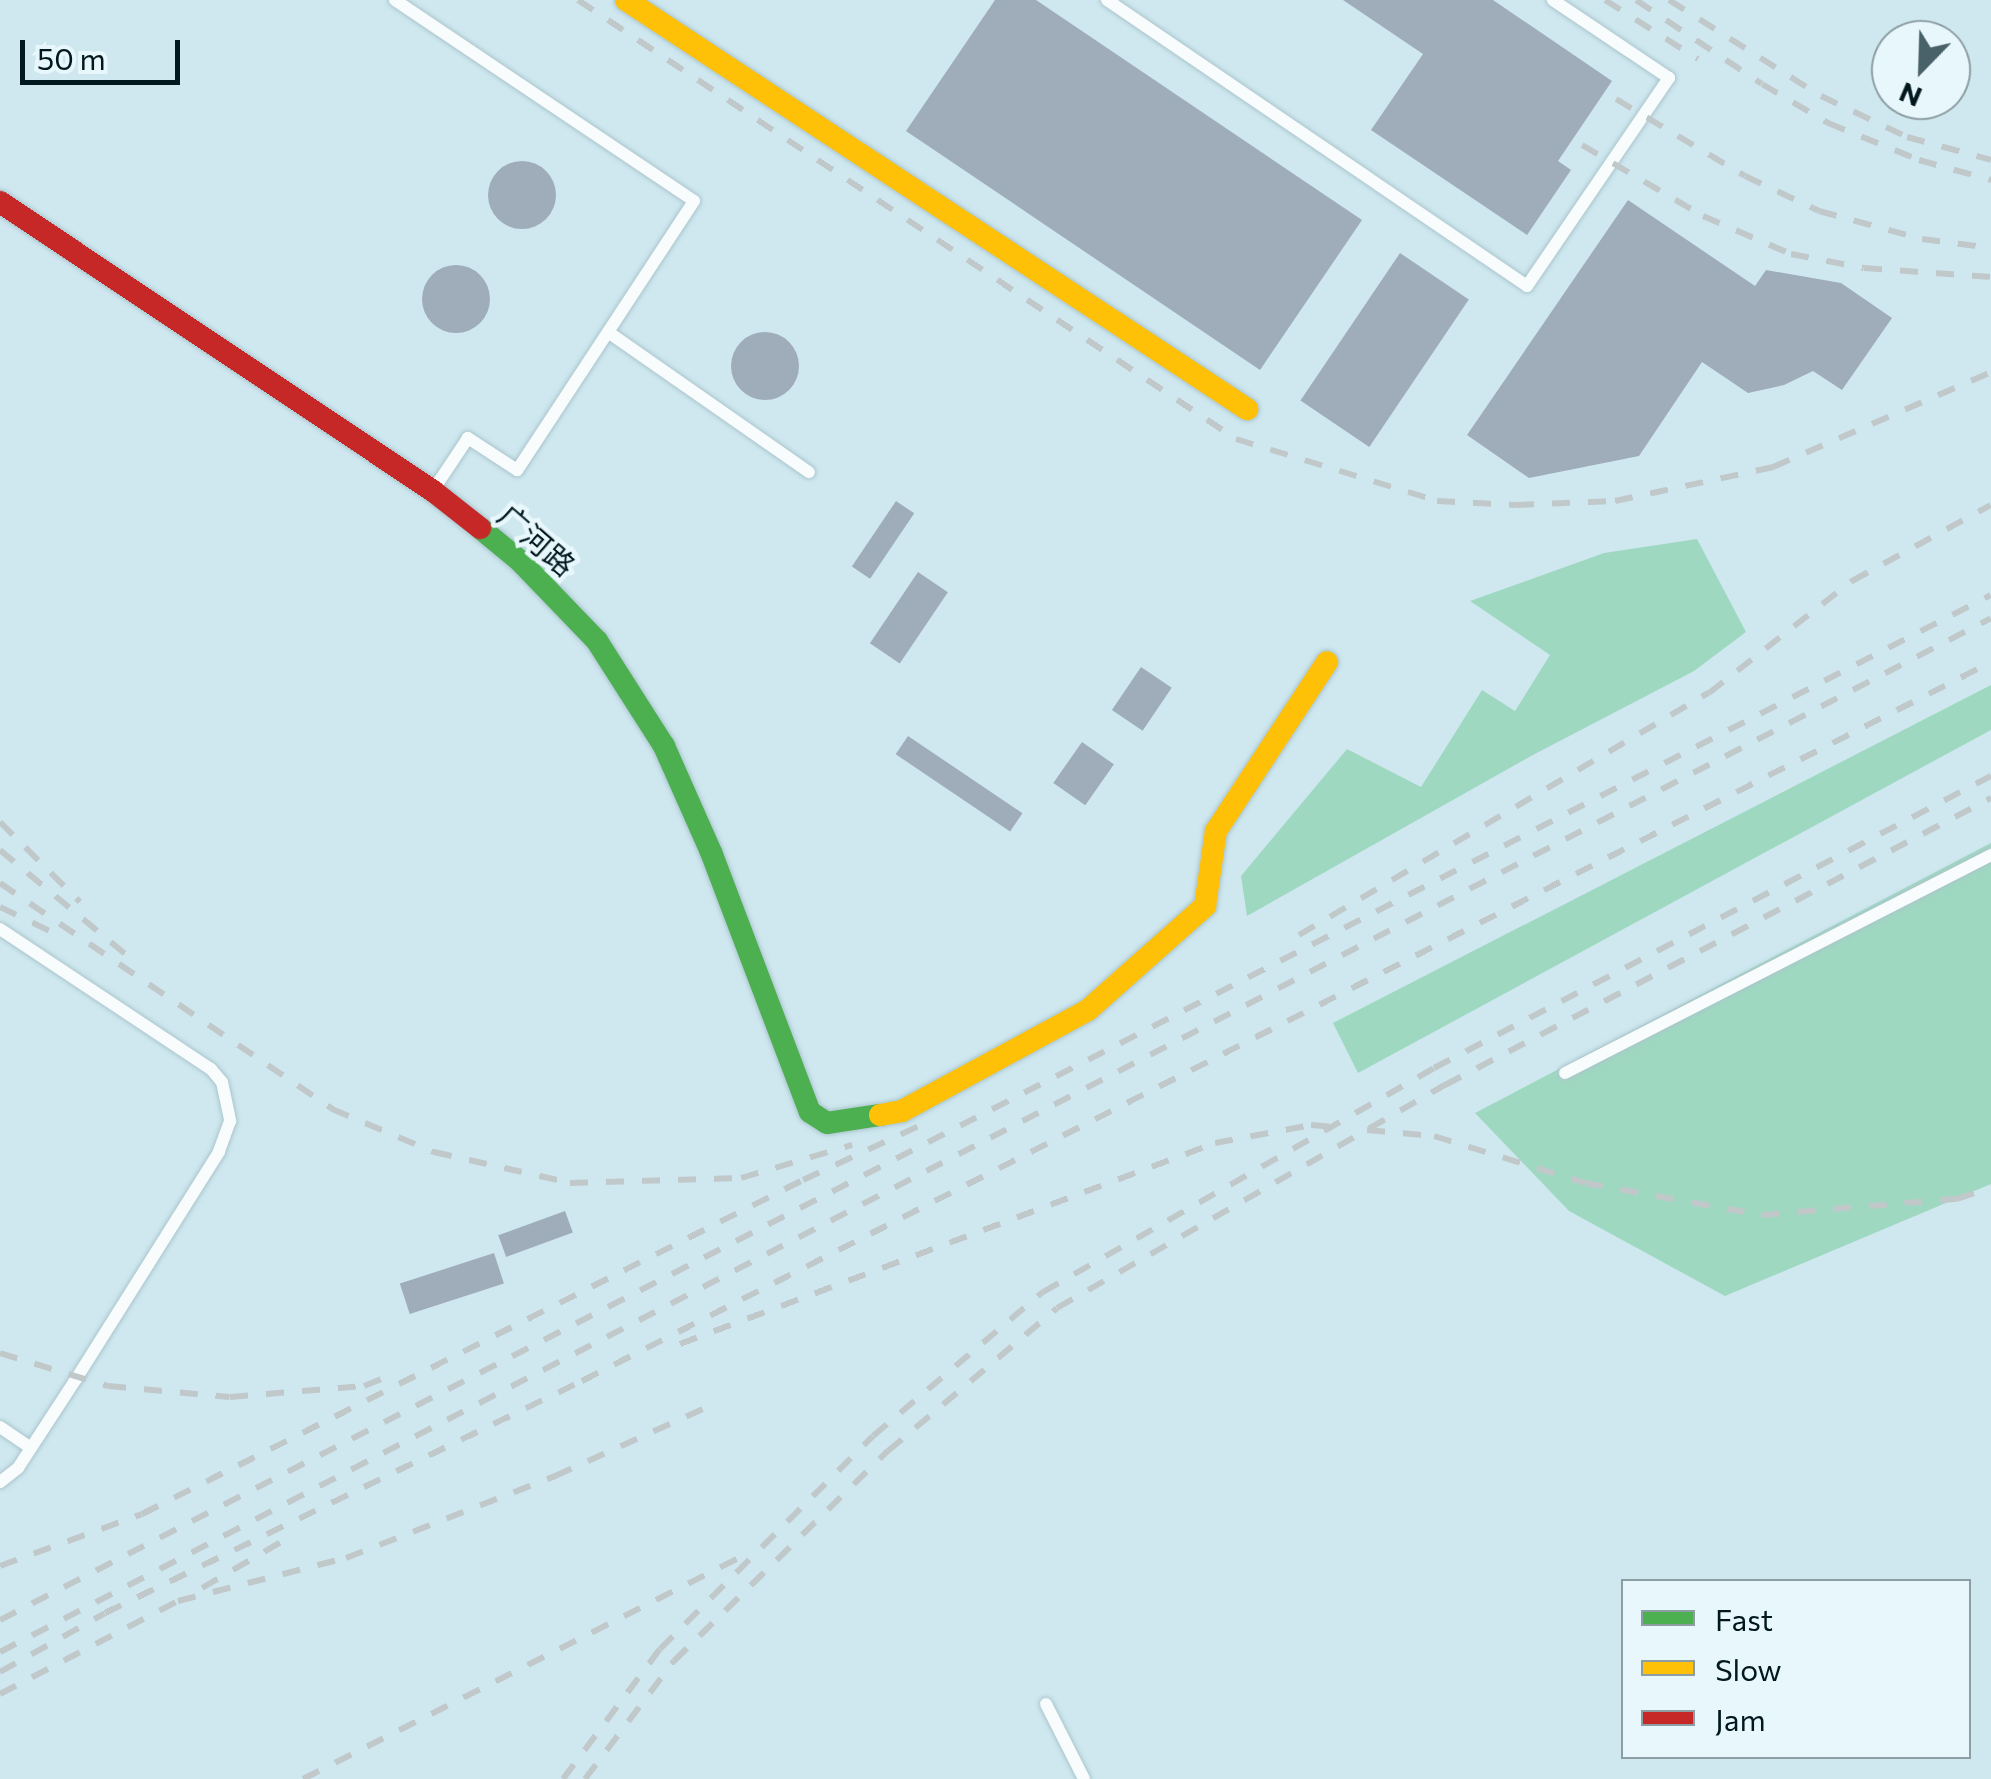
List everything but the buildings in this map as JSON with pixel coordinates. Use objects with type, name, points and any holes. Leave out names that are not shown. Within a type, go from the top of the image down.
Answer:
[{"type":"street","points":[[626,0],[1247,409]]},
{"type":"street","name":"广河路","points":[[0,202],[433,491],[561,600],[597,641],[632,692],[691,802],[810,1112],[827,1123],[902,1111],[1088,1010],[1205,906],[1216,830],[1327,662]]},
{"type":"lane","points":[[395,0],[694,202],[518,470],[468,438],[433,491]]},
{"type":"lane","points":[[1107,0],[1526,286],[1668,78],[1553,0]]},
{"type":"lane","points":[[608,332],[809,472]]},
{"type":"lane","points":[[1566,1073],[1991,855]]},
{"type":"lane","points":[[0,929],[211,1069],[222,1082],[230,1120],[219,1152],[31,1448],[18,1468],[0,1482]]},
{"type":"lane","points":[[0,1427],[31,1448]]},
{"type":"lane","points":[[1046,1704],[1084,1779]]},
{"type":"green space","points":[[1697,539],[1746,632],[1694,671],[1531,756],[1247,916],[1241,876],[1347,749],[1421,787],[1482,690],[1515,711],[1550,655],[1470,601],[1604,553]]},
{"type":"green space","points":[[1991,685],[1991,730],[1358,1073],[1333,1023]]},
{"type":"green space","points":[[1991,843],[1991,1184],[1725,1296],[1569,1211],[1475,1113]]},
{"type":"railway","points":[[578,0],[1236,439],[1437,501],[1516,505],[1615,501],[1773,467],[1991,372]]},
{"type":"railway","points":[[1605,0],[1698,59]]},
{"type":"railway","points":[[1636,0],[1828,123],[1919,160],[1991,180]]},
{"type":"railway","points":[[1669,0],[1821,96],[1907,137],[1991,160]]},
{"type":"railway","points":[[1616,99],[1745,176],[1819,211],[1922,239],[1991,248]]},
{"type":"railway","points":[[1582,145],[1703,216],[1791,254],[1864,268],[1991,277]]},
{"type":"railway","points":[[1299,935],[1709,693],[1852,581],[1991,505]]},
{"type":"railway","points":[[0,1620],[1991,595]]},
{"type":"railway","points":[[0,1652],[1991,618]]},
{"type":"railway","points":[[0,1672],[105,1613],[582,1381],[1991,662]]},
{"type":"railway","points":[[563,1779],[660,1649],[873,1436],[1043,1292],[1434,1068],[1991,776]]},
{"type":"railway","points":[[585,1779],[674,1661],[888,1451],[1057,1308],[1445,1085],[1991,798]]},
{"type":"railway","points":[[0,822],[80,902]]},
{"type":"railway","points":[[0,850],[135,962]]},
{"type":"railway","points":[[0,883],[332,1109],[434,1152],[570,1183],[741,1178],[852,1145]]},
{"type":"railway","points":[[0,907],[58,935]]},
{"type":"railway","points":[[680,1344],[1215,1143],[1311,1125],[1332,1127]]},
{"type":"railway","points":[[0,1566],[142,1514],[803,1180],[919,1126]]},
{"type":"railway","points":[[1367,1130],[1434,1136],[1585,1183],[1761,1215],[1957,1199],[1991,1187]]},
{"type":"railway","points":[[0,1353],[108,1386],[230,1397],[364,1386],[386,1377]]},
{"type":"railway","points":[[0,1694],[178,1601],[346,1558],[555,1476],[709,1406]]},
{"type":"railway","points":[[202,1588],[288,1538]]},
{"type":"railway","points":[[303,1779],[741,1557]]},
{"type":"traffic: fast","points":[[480,528],[520,561],[597,641],[664,746],[711,852],[810,1112],[827,1123],[880,1115]]},
{"type":"traffic: slow","points":[[626,0],[1247,409]]},
{"type":"traffic: slow","points":[[880,1115],[902,1111],[1088,1010],[1205,906],[1216,831],[1327,662]]},
{"type":"traffic: jam","points":[[0,202],[433,491],[480,528]]}]
